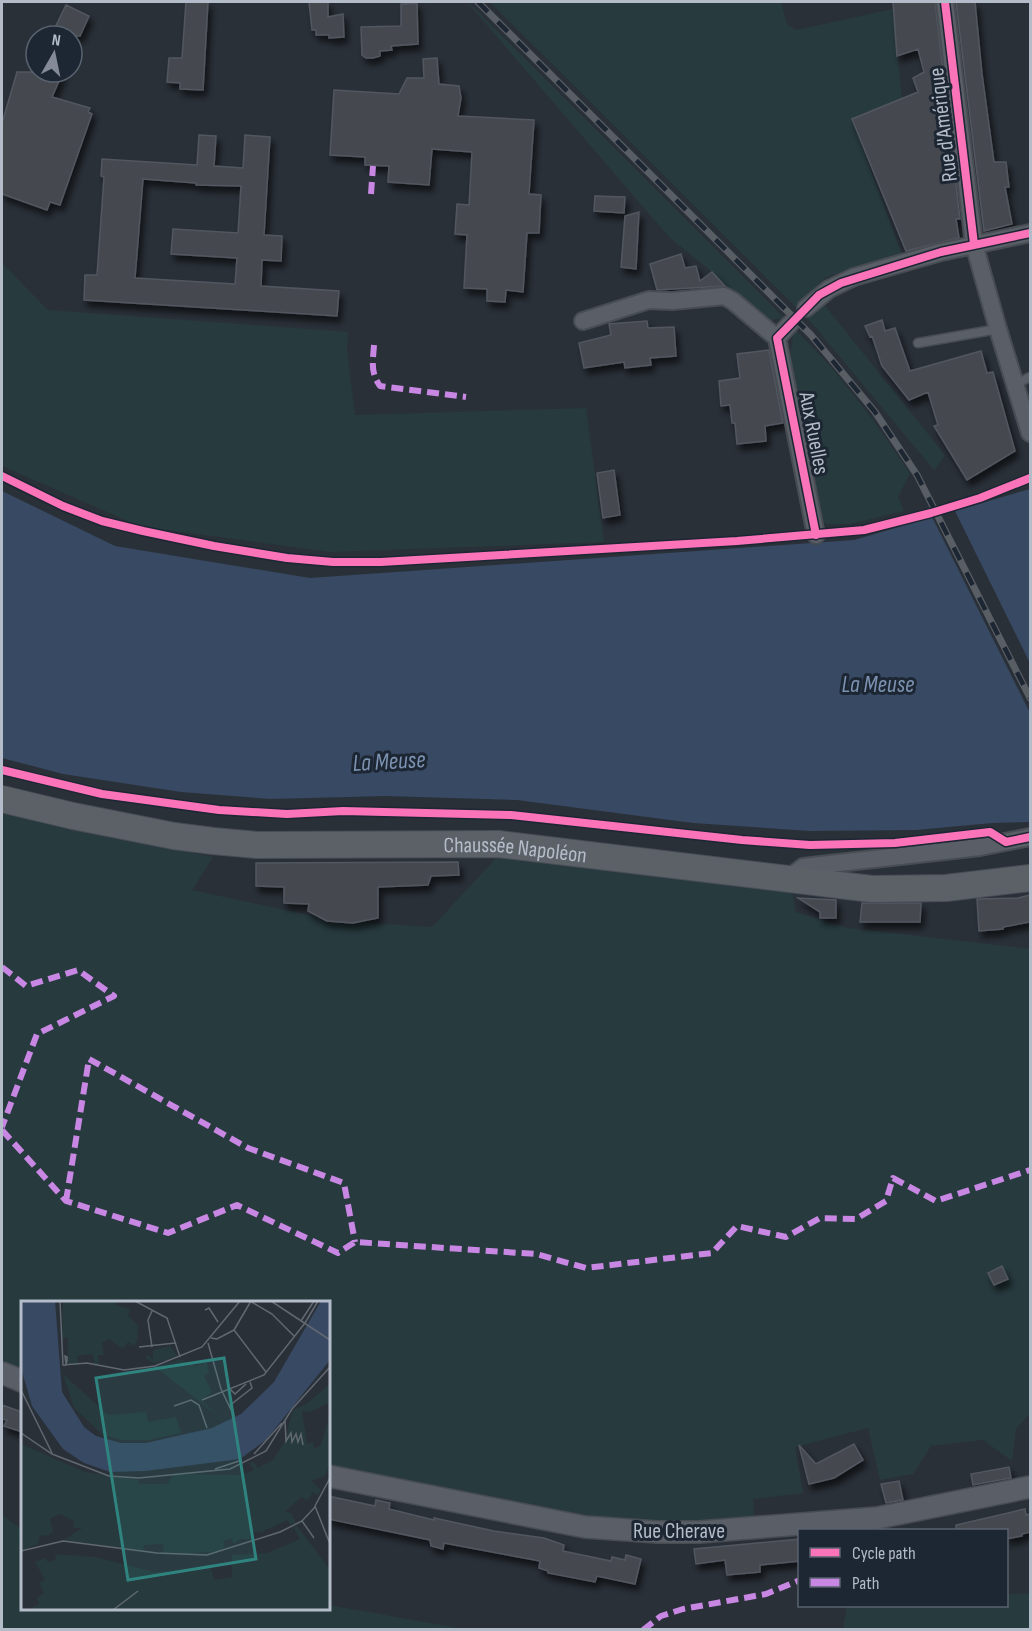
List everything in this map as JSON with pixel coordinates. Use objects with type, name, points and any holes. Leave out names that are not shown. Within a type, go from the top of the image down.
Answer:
[{"type":"main road","name":"Chaussée Napoléon","points":[[2,799],[163,834],[213,841],[304,845],[498,844],[872,889],[946,888],[1030,878]]},
{"type":"street","name":"Rue d'Amérique","points":[[945,2],[974,244],[998,329],[1023,381],[1030,433]]},
{"type":"street","points":[[806,308],[829,289],[854,278],[974,244],[1030,235]]},
{"type":"street","points":[[583,321],[649,300],[672,301],[724,296],[777,338],[790,324]]},
{"type":"street","name":"Aux Ruelles","points":[[777,338],[816,535]]},
{"type":"street","points":[[789,878],[803,867],[980,847],[1030,837]]},
{"type":"street","points":[[2,1373],[21,1381]]},
{"type":"street","name":"Rue Cherave","points":[[330,1476],[585,1527],[699,1532],[878,1524],[1030,1487]]},
{"type":"lane","points":[[918,343],[998,329]]},
{"type":"green space","points":[[467,2],[784,318],[763,321],[711,271],[670,238]]},
{"type":"green space","points":[[490,2],[781,2],[787,24],[796,30],[893,9],[902,99],[852,120],[902,254],[826,277],[800,302],[822,302],[945,455],[934,470],[811,322]]},
{"type":"green space","points":[[2,263],[48,310],[348,332],[347,350],[355,415],[586,408],[604,542],[330,552],[139,526],[2,466]]},
{"type":"green space","points":[[794,328],[833,369],[873,420],[910,473],[898,497],[904,511],[850,524],[826,524],[818,517],[790,360]]},
{"type":"green space","points":[[2,809],[81,831],[213,857],[192,890],[336,921],[432,927],[500,854],[791,887],[796,912],[848,928],[1030,949],[1030,1413],[1016,1429],[1012,1461],[983,1440],[931,1446],[913,1474],[880,1480],[868,1428],[795,1447],[803,1493],[753,1499],[755,1528],[657,1532],[330,1476],[330,1301],[21,1301],[21,1381],[2,1373]]},
{"type":"green space","points":[[2,1515],[21,1529],[21,1610],[330,1610],[330,1605],[463,1629],[2,1629]]},
{"type":"green space","points":[[1008,1594],[1030,1594],[1030,1629],[843,1629],[847,1607],[1008,1607]]},
{"type":"water","name":"La Meuse","points":[[1030,489],[1030,822],[916,830],[810,831],[693,823],[517,800],[385,796],[271,799],[181,792],[63,774],[2,758],[2,491],[115,546],[310,578],[854,540]]},
{"type":"pier","points":[[954,509],[1030,663],[1030,713],[931,515]]},
{"type":"building","points":[[186,2],[208,2],[203,90],[180,89],[180,83],[167,82],[169,58],[182,58]]},
{"type":"building","points":[[309,2],[328,2],[328,17],[343,14],[344,37],[329,38],[329,35],[316,35],[316,30],[312,30]]},
{"type":"building","points":[[893,2],[935,2],[960,219],[956,219],[959,238],[906,251],[852,119],[918,92],[913,78],[924,72],[918,49],[897,56]]},
{"type":"building","points":[[956,2],[975,2],[994,162],[1006,162],[1009,187],[1005,187],[1012,224],[984,231]]},
{"type":"building","points":[[417,3],[418,44],[391,46],[392,50],[380,51],[380,56],[373,58],[366,58],[362,55],[361,27],[401,26],[401,4]]},
{"type":"building","points":[[66,5],[89,16],[84,27],[84,24],[57,24]]},
{"type":"building","points":[[437,58],[439,84],[459,86],[461,98],[458,116],[534,120],[529,194],[541,195],[539,233],[527,233],[523,292],[506,290],[505,302],[487,301],[487,289],[464,288],[467,235],[455,234],[457,204],[469,205],[472,152],[432,149],[429,185],[388,182],[389,166],[365,165],[365,157],[330,155],[334,90],[399,94],[407,78],[424,78],[423,59]]},
{"type":"building","points":[[17,72],[24,72],[24,84],[58,84],[52,97],[90,108],[88,112],[92,114],[60,205],[50,202],[47,210],[2,194],[2,123]]},
{"type":"building","points":[[199,135],[216,136],[214,166],[243,168],[245,135],[270,137],[264,235],[282,236],[281,261],[262,260],[261,286],[339,291],[337,316],[84,300],[85,275],[97,275],[104,177],[101,176],[102,159],[197,165]],"holes":[[[143,179],[196,183],[196,185],[241,186],[238,233],[173,229],[171,254],[237,258],[235,284],[135,278]]]},
{"type":"building","points":[[595,196],[625,197],[624,213],[594,211]]},
{"type":"building","points":[[639,212],[636,269],[621,267],[625,216]]},
{"type":"building","points":[[681,254],[685,268],[696,266],[700,281],[712,272],[725,286],[657,290],[650,264]]},
{"type":"building","points":[[882,320],[885,331],[895,328],[910,371],[981,351],[987,373],[993,372],[1015,451],[967,480],[934,426],[938,425],[928,392],[909,400],[882,366],[872,336],[870,337],[865,326]]},
{"type":"building","points":[[647,321],[648,328],[674,327],[676,356],[650,358],[651,365],[625,368],[624,362],[584,368],[579,343],[611,335],[609,324]]},
{"type":"building","points":[[769,350],[783,423],[765,426],[766,441],[737,444],[730,405],[721,406],[719,381],[740,378],[737,354]]},
{"type":"building","points":[[614,470],[620,515],[603,518],[597,473]]},
{"type":"building","points":[[458,862],[459,875],[431,876],[428,885],[378,887],[378,918],[353,923],[327,921],[308,911],[309,904],[284,903],[284,887],[256,886],[256,863]]},
{"type":"building","points":[[1030,895],[1030,922],[1003,927],[1003,929],[979,931],[977,899],[1018,898]]},
{"type":"building","points":[[798,898],[836,900],[836,918],[820,918],[820,912]]},
{"type":"building","points":[[862,903],[921,903],[920,922],[860,922]]},
{"type":"building","points":[[1002,1266],[1008,1279],[994,1285],[988,1273]]},
{"type":"building","points":[[2,1405],[21,1412],[21,1432],[4,1426],[7,1420],[2,1419]]},
{"type":"building","points":[[854,1444],[863,1460],[834,1478],[809,1484],[799,1445],[816,1464]]},
{"type":"building","points":[[1009,1467],[1011,1478],[973,1485],[971,1474]]},
{"type":"building","points":[[899,1481],[903,1500],[886,1503],[881,1484]]},
{"type":"building","points":[[330,1496],[375,1506],[376,1500],[390,1503],[389,1509],[434,1520],[434,1518],[494,1531],[544,1538],[564,1545],[563,1551],[611,1561],[612,1557],[625,1560],[626,1555],[641,1559],[635,1584],[597,1576],[595,1582],[548,1573],[539,1568],[540,1561],[444,1543],[443,1549],[431,1546],[430,1540],[330,1519]]},
{"type":"building","points":[[1025,1509],[1026,1515],[1030,1514],[1030,1532],[1008,1539],[1008,1529],[956,1529],[956,1525]]},
{"type":"building","points":[[798,1539],[798,1561],[760,1565],[760,1572],[727,1575],[725,1560],[696,1564],[694,1549]]},
{"type":"railway","points":[[478,2],[811,335],[875,412],[917,475],[1030,698]]},
{"type":"marked path","points":[[371,194],[373,166]]},
{"type":"marked path","points":[[374,345],[373,371],[380,386],[466,397]]},
{"type":"marked path","points":[[2,967],[26,986],[78,970],[114,996],[37,1034],[2,1127]]},
{"type":"marked path","points":[[66,1201],[89,1059],[248,1148],[344,1183],[355,1242]]},
{"type":"marked path","points":[[2,1130],[66,1201],[168,1233],[237,1205],[338,1253],[355,1242],[536,1254],[586,1268],[712,1253],[737,1226],[786,1237],[820,1218],[856,1219],[886,1201],[893,1178],[936,1201],[1030,1170]]},
{"type":"marked path","points":[[643,1630],[661,1616],[683,1609],[766,1594],[798,1581]]},
{"type":"cycle path","points":[[945,2],[974,244]]},
{"type":"cycle path","points":[[816,535],[777,338],[819,295],[841,283],[941,252],[1030,233]]},
{"type":"cycle path","points":[[2,476],[63,506],[102,521],[214,546],[287,558],[333,562],[381,562],[737,541],[864,530],[980,498],[1030,478]]},
{"type":"cycle path","points":[[2,770],[102,794],[219,810],[287,814],[343,811],[511,815],[742,840],[810,845],[895,843],[990,832],[1006,842],[1030,837]]}]
